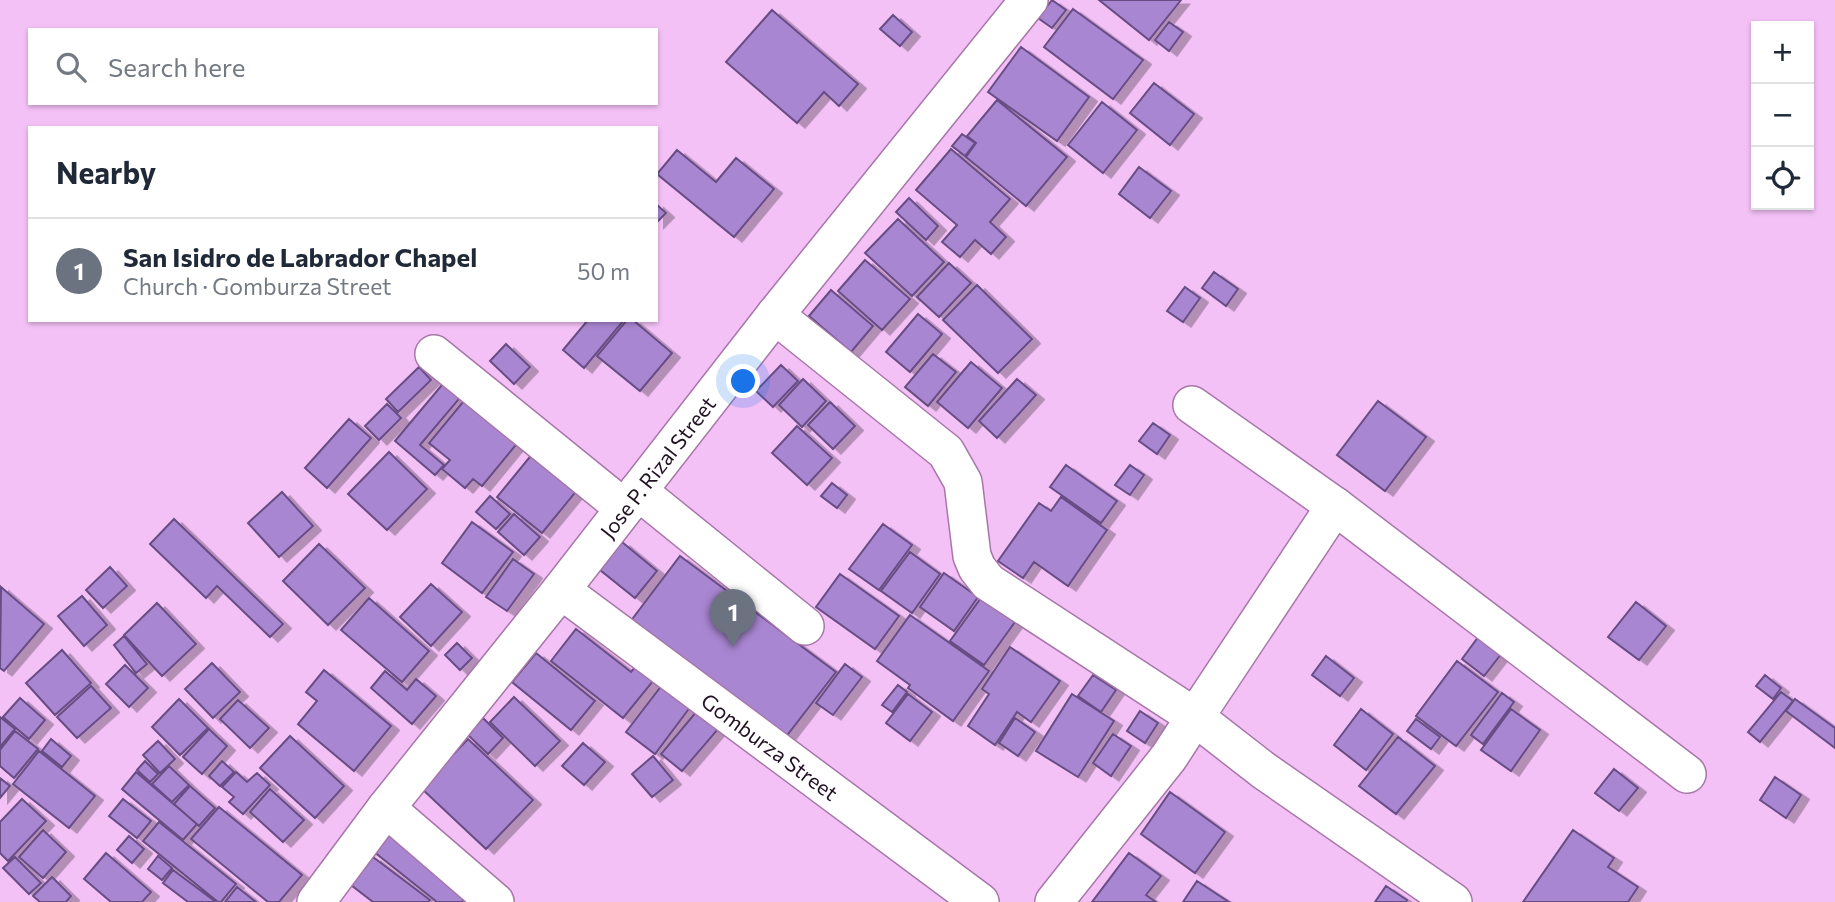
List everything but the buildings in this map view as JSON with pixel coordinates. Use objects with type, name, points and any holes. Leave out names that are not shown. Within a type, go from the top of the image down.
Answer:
[{"type":"street","name":"Jose P. Rizal Street","points":[[316,902],[386,808],[561,590],[775,315],[1029,0]]},
{"type":"street","points":[[775,315],[946,452],[963,482],[972,555],[977,568],[988,582],[1195,717],[1263,769],[1453,902]]},
{"type":"street","points":[[433,354],[805,626]]},
{"type":"street","points":[[1192,405],[1335,506],[1687,774]]},
{"type":"street","points":[[1054,902],[1169,757],[1335,506]]},
{"type":"street","name":"Gomburza Street","points":[[561,590],[980,902]]},
{"type":"street","points":[[386,808],[495,902]]},
{"type":"place","name":"San Isidro de Labrador Chapel","points":[[733,647]]}]
